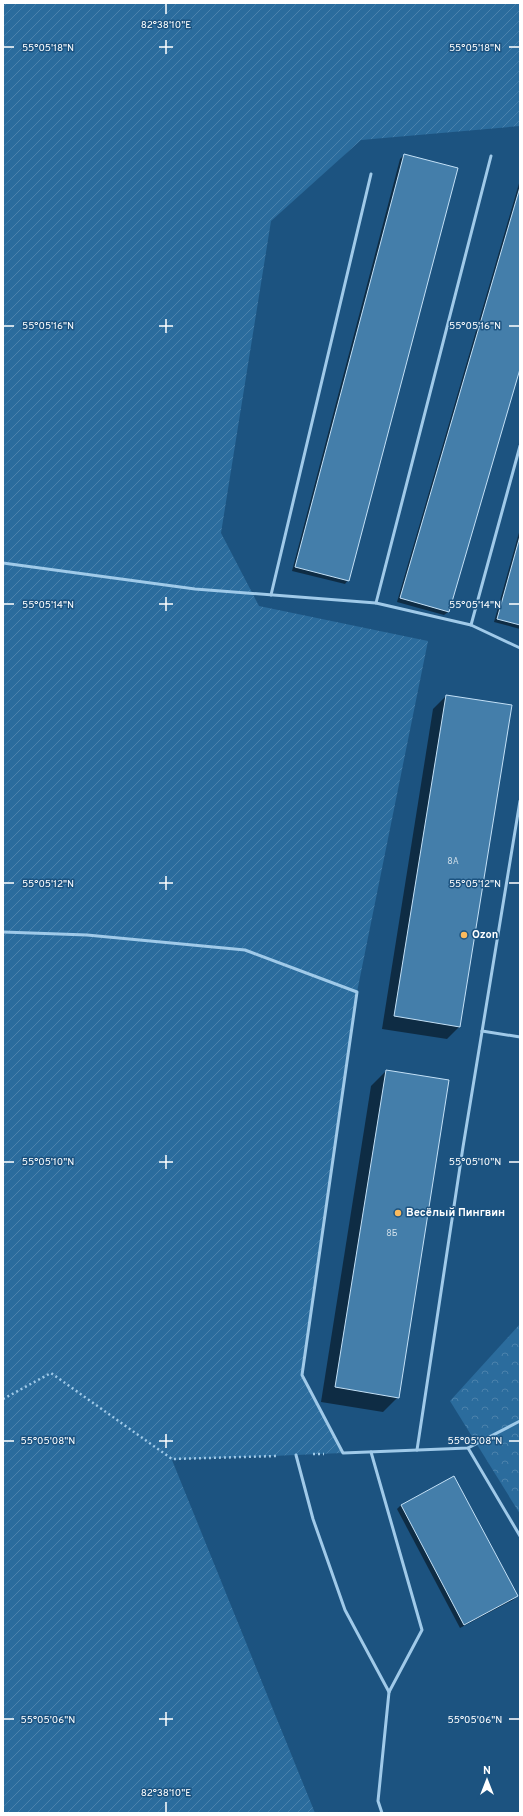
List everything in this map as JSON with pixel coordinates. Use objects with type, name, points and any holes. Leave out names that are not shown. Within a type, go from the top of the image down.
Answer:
[{"type":"lane","points":[[376,603],[491,156]]},
{"type":"lane","points":[[271,594],[371,174]]},
{"type":"lane","points":[[471,625],[520,446]]},
{"type":"lane","points":[[3,563],[195,588],[376,603],[471,625],[520,648]]},
{"type":"lane","points":[[417,1450],[482,1030],[520,801]]},
{"type":"lane","points":[[3,932],[87,935],[245,950],[357,992],[302,1375],[343,1453],[468,1448],[520,1421]]},
{"type":"lane","points":[[482,1030],[520,1037]]},
{"type":"lane","points":[[468,1448],[520,1536]]},
{"type":"lane","points":[[371,1452],[422,1630],[389,1692],[378,1801],[382,1813]]},
{"type":"lane","points":[[296,1455],[313,1519],[345,1610],[389,1692]]},
{"type":"path","points":[[3,1399],[51,1373],[172,1460],[343,1453]]},
{"type":"green space","points":[[3,3],[520,3],[520,126],[361,140],[271,221],[221,533],[259,606],[428,641],[357,992],[302,1375],[343,1453],[172,1460],[315,1813],[3,1813]]},
{"type":"green space","points":[[520,1324],[520,1514],[450,1401]]},
{"type":"building","points":[[404,154],[458,168],[349,581],[295,567]]},
{"type":"building","points":[[520,187],[520,369],[449,612],[400,598]]},
{"type":"building","points":[[520,536],[520,625],[497,619]]},
{"type":"building","points":[[446,695],[512,705],[460,1027],[394,1016]]},
{"type":"building","points":[[386,1070],[449,1080],[399,1398],[335,1387]]},
{"type":"building","points":[[454,1476],[518,1596],[464,1625],[401,1505]]},
{"type":"place","name":"Ozon","points":[[464,935]]},
{"type":"place","name":"Весёлый Пингвин","points":[[398,1213]]}]
